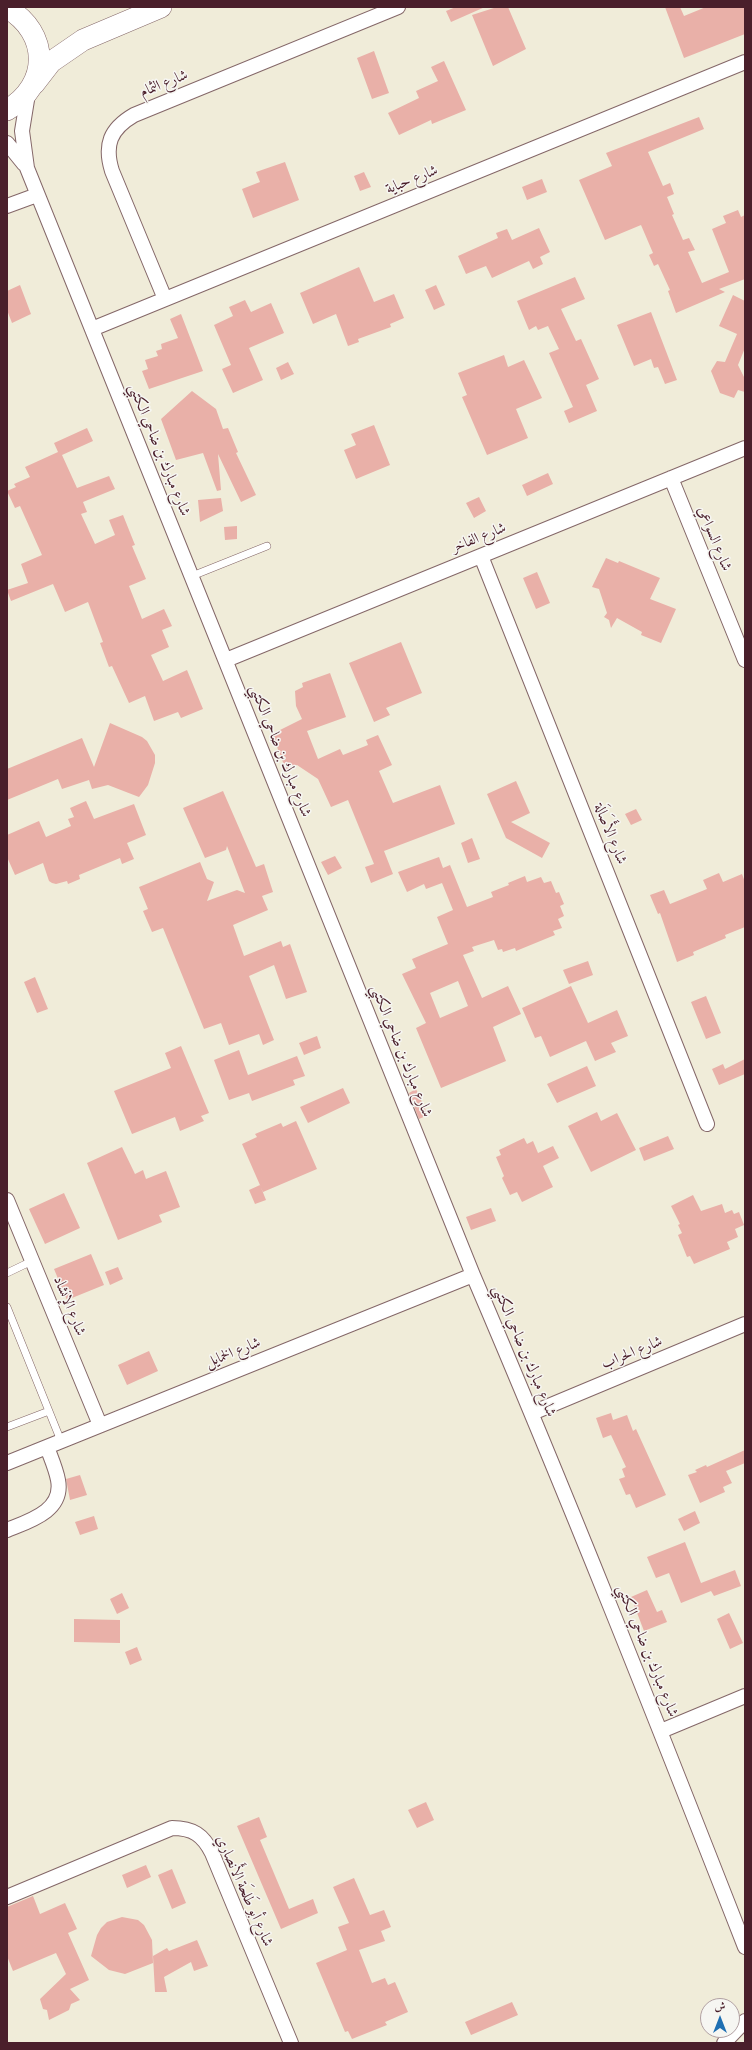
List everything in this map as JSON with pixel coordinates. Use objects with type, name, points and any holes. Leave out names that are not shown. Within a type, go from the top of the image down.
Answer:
[{"type":"main road","points":[[7,110],[17,104],[31,89],[51,62],[84,40],[160,7]]},
{"type":"main road","points":[[7,8],[18,14],[31,29],[38,46],[40,65],[31,89]]},
{"type":"street","name":"شارع الثمام","points":[[165,299],[112,171],[108,158],[109,145],[113,132],[122,122],[134,115],[398,7]]},
{"type":"street","name":"شارع حباية","points":[[92,329],[745,62]]},
{"type":"street","name":"شارع مبارك بن ضاحي الكتبي","points":[[31,89],[22,130],[27,168],[37,195],[473,1275],[532,1413],[661,1731],[745,1947]]},
{"type":"street","name":"شارع مبارك بن ضاحي الكتبي","points":[[7,143],[27,168]]},
{"type":"street","points":[[7,206],[37,195]]},
{"type":"street","name":"شارع الفاخر","points":[[226,660],[745,448]]},
{"type":"street","name":"شارع السواعي","points":[[671,478],[745,658]]},
{"type":"street","name":"شارع الأَصَالَة","points":[[481,556],[707,1124]]},
{"type":"street","name":"شارع الإنشاد","points":[[7,1200],[100,1425]]},
{"type":"street","name":"شارع الخمايل","points":[[7,1463],[473,1275]]},
{"type":"street","name":"شارع الحراب","points":[[532,1413],[745,1324]]},
{"type":"street","points":[[7,1530],[46,1512],[54,1504],[58,1493],[58,1481],[47,1447]]},
{"type":"street","points":[[661,1731],[745,1696]]},
{"type":"street","name":"شارع أبو طَلحَة الأَنصاري","points":[[7,1897],[172,1828],[185,1828],[197,1833],[206,1842],[212,1853],[291,2043]]},
{"type":"street","points":[[724,2043],[745,2021]]},
{"type":"lane","points":[[192,576],[267,546]]},
{"type":"lane","points":[[7,1273],[32,1261]]},
{"type":"lane","points":[[7,1307],[62,1441]]},
{"type":"lane","points":[[7,1427],[49,1411]]},
{"type":"building","points":[[456,7],[485,7],[451,22],[446,11]]},
{"type":"building","points":[[497,7],[508,7],[526,49],[493,66],[472,15]]},
{"type":"building","points":[[665,7],[680,7],[684,16],[706,7],[745,7],[745,34],[684,58]]},
{"type":"building","points":[[374,51],[389,93],[372,99],[357,58]]},
{"type":"building","points":[[444,61],[466,110],[432,124],[431,120],[399,135],[388,113],[419,98],[416,91],[438,81],[431,67]]},
{"type":"building","points":[[699,117],[704,129],[648,152],[663,186],[670,183],[674,194],[667,197],[674,214],[672,215],[683,240],[689,238],[695,250],[688,252],[702,283],[729,272],[712,229],[726,223],[723,216],[738,210],[741,217],[745,215],[745,279],[719,289],[725,292],[676,313],[668,291],[670,290],[658,264],[654,266],[649,255],[653,253],[641,225],[605,240],[579,180],[612,166],[606,153]]},
{"type":"building","points":[[285,162],[299,200],[253,218],[242,189],[260,182],[256,172]]},
{"type":"building","points":[[364,172],[371,187],[360,191],[354,176]]},
{"type":"building","points":[[542,179],[547,192],[527,200],[522,187]]},
{"type":"building","points":[[539,228],[550,252],[540,257],[543,264],[533,269],[529,261],[492,278],[486,266],[466,274],[458,256],[498,238],[496,233],[507,229],[512,240]]},
{"type":"building","points":[[359,267],[374,302],[394,294],[404,318],[390,324],[391,327],[358,339],[359,342],[348,346],[336,314],[313,324],[300,293]]},
{"type":"building","points":[[575,277],[585,299],[561,309],[576,341],[581,339],[599,379],[586,385],[597,411],[569,423],[564,411],[573,407],[549,353],[559,349],[548,326],[538,330],[536,326],[529,330],[517,301]]},
{"type":"building","points":[[20,285],[31,314],[12,323],[7,310],[7,291]]},
{"type":"building","points":[[436,285],[445,305],[434,310],[425,290]]},
{"type":"building","points":[[733,295],[745,301],[745,348],[738,365],[745,379],[745,392],[738,390],[734,398],[720,393],[711,371],[717,361],[725,362],[737,334],[719,326]]},
{"type":"building","points":[[245,300],[251,312],[271,303],[284,333],[249,348],[263,380],[233,393],[222,369],[231,365],[214,325],[233,316],[229,307]]},
{"type":"building","points":[[651,312],[677,380],[665,384],[658,367],[654,368],[651,359],[634,366],[617,325]]},
{"type":"building","points":[[181,314],[203,371],[149,389],[142,371],[148,369],[145,360],[158,356],[156,351],[162,349],[161,344],[178,338],[170,319]]},
{"type":"building","points":[[504,355],[508,367],[524,360],[542,398],[516,409],[528,438],[487,455],[462,397],[467,395],[458,373]]},
{"type":"building","points":[[288,362],[294,374],[281,380],[276,368]]},
{"type":"building","points":[[192,391],[216,409],[223,429],[228,428],[238,452],[236,453],[256,495],[241,502],[218,454],[221,490],[217,491],[203,453],[176,460],[161,419]]},
{"type":"building","points":[[374,425],[390,465],[356,479],[344,450],[356,445],[351,434]]},
{"type":"building","points":[[87,428],[93,441],[62,455],[77,488],[109,476],[115,489],[83,502],[87,512],[81,514],[95,544],[115,535],[109,520],[123,515],[135,545],[132,546],[146,579],[129,586],[142,619],[164,609],[172,626],[162,630],[169,647],[151,655],[163,681],[187,670],[203,709],[181,718],[178,712],[154,721],[145,696],[129,703],[112,666],[109,667],[100,643],[103,642],[88,602],[65,612],[53,584],[11,601],[7,590],[28,583],[21,564],[42,555],[20,506],[15,508],[7,491],[16,487],[14,484],[30,477],[25,467],[58,452],[54,443]]},
{"type":"building","points":[[548,473],[553,484],[527,496],[522,485]]},
{"type":"building","points":[[479,497],[486,511],[474,518],[466,503]]},
{"type":"building","points":[[221,498],[223,511],[200,522],[198,500]]},
{"type":"building","points":[[237,526],[237,539],[225,540],[224,527]]},
{"type":"building","points":[[606,558],[618,563],[619,561],[660,578],[650,599],[676,609],[661,643],[641,635],[642,632],[617,618],[611,628],[609,620],[604,617],[607,613],[599,589],[592,587]]},
{"type":"building","points":[[537,572],[550,603],[536,609],[523,578]]},
{"type":"building","points":[[401,642],[422,693],[386,708],[390,715],[374,722],[349,663]]},
{"type":"building","points":[[330,673],[346,717],[307,731],[318,759],[340,749],[343,755],[368,745],[366,740],[378,735],[392,765],[379,771],[393,803],[440,785],[455,824],[384,851],[393,874],[371,883],[365,867],[374,864],[348,800],[331,807],[318,779],[297,765],[286,770],[272,734],[302,719],[296,706],[295,691],[303,687],[302,683]]},
{"type":"building","points":[[110,723],[142,737],[147,741],[155,755],[155,763],[148,785],[139,797],[108,785],[92,789],[89,780],[62,789],[58,779],[7,800],[7,769],[82,738],[94,767]]},
{"type":"building","points":[[516,781],[530,813],[511,822],[550,843],[542,858],[506,838],[487,794]]},
{"type":"building","points":[[223,791],[256,867],[264,864],[273,892],[262,896],[268,910],[233,925],[244,956],[281,941],[283,947],[290,944],[307,992],[286,999],[274,965],[249,976],[274,1040],[263,1045],[259,1034],[229,1045],[221,1023],[204,1029],[163,928],[152,932],[143,911],[148,909],[139,887],[200,862],[207,879],[214,882],[207,901],[237,890],[245,893],[227,846],[226,850],[205,858],[183,808]]},
{"type":"building","points":[[86,801],[94,819],[134,804],[146,835],[127,843],[134,859],[122,864],[120,858],[79,875],[80,879],[68,884],[67,881],[56,884],[49,881],[43,863],[15,875],[7,857],[7,835],[39,821],[46,837],[71,826],[68,819],[74,817],[70,808]]},
{"type":"building","points":[[636,809],[642,820],[631,825],[625,814]]},
{"type":"building","points":[[472,838],[480,859],[468,863],[461,843]]},
{"type":"building","points":[[335,856],[342,868],[328,875],[321,862]]},
{"type":"building","points":[[439,857],[443,868],[450,865],[467,907],[493,897],[491,892],[509,885],[508,883],[525,876],[527,882],[541,877],[544,883],[551,881],[556,893],[559,892],[564,904],[560,906],[564,916],[558,919],[562,928],[553,931],[555,935],[516,951],[515,948],[503,952],[502,949],[498,950],[494,940],[472,947],[474,951],[463,955],[482,998],[508,986],[521,1014],[493,1027],[506,1061],[441,1088],[416,1028],[426,1023],[402,974],[416,968],[412,959],[448,944],[437,917],[453,910],[442,883],[426,889],[424,884],[407,892],[398,872]],"holes":[[[458,981],[468,1006],[440,1018],[430,993]]]},
{"type":"building","points":[[719,873],[723,882],[742,874],[745,882],[745,927],[725,935],[726,938],[693,952],[694,955],[677,962],[660,913],[658,914],[650,895],[664,890],[670,904],[707,889],[703,880]]},
{"type":"building","points":[[588,961],[593,975],[569,984],[563,970]]},
{"type":"building","points":[[35,977],[48,1009],[37,1013],[24,982]]},
{"type":"building","points":[[571,986],[588,1023],[617,1010],[628,1036],[611,1043],[616,1052],[595,1061],[586,1041],[550,1057],[541,1036],[535,1038],[522,1008]]},
{"type":"building","points":[[706,996],[721,1033],[706,1039],[691,1002]]},
{"type":"building","points":[[317,1036],[321,1048],[304,1055],[299,1043]]},
{"type":"building","points":[[181,1046],[209,1113],[201,1116],[204,1121],[180,1131],[175,1117],[132,1134],[114,1091],[171,1068],[165,1053]]},
{"type":"building","points":[[239,1050],[248,1075],[297,1056],[305,1076],[293,1080],[295,1085],[252,1101],[249,1093],[229,1100],[214,1060]]},
{"type":"building","points":[[745,1059],[745,1074],[719,1085],[712,1069],[723,1064],[725,1069]]},
{"type":"building","points":[[587,1066],[596,1086],[557,1103],[547,1084]]},
{"type":"building","points":[[343,1088],[350,1103],[308,1123],[300,1107]]},
{"type":"building","points":[[416,1089],[428,1115],[419,1119],[409,1093]]},
{"type":"building","points":[[597,1112],[601,1121],[617,1113],[636,1150],[591,1172],[568,1126]]},
{"type":"building","points":[[296,1121],[317,1169],[263,1192],[242,1144],[257,1137],[255,1134],[281,1123],[283,1127]]},
{"type":"building","points":[[668,1136],[674,1149],[644,1161],[639,1148]]},
{"type":"building","points":[[524,1138],[527,1144],[533,1141],[538,1153],[553,1146],[559,1158],[543,1166],[553,1187],[522,1202],[517,1192],[510,1195],[502,1178],[504,1176],[496,1157],[501,1155],[499,1150]]},
{"type":"building","points":[[122,1147],[135,1174],[143,1170],[146,1179],[166,1171],[180,1207],[159,1215],[162,1222],[118,1240],[87,1163]]},
{"type":"building","points":[[260,1185],[266,1200],[255,1204],[249,1190]]},
{"type":"building","points":[[64,1193],[80,1228],[45,1244],[29,1209]]},
{"type":"building","points":[[693,1195],[701,1211],[722,1204],[725,1213],[732,1210],[734,1214],[739,1212],[744,1225],[735,1229],[738,1237],[727,1242],[730,1249],[694,1264],[690,1256],[687,1257],[678,1235],[682,1233],[678,1225],[680,1224],[671,1206]]},
{"type":"building","points":[[491,1208],[496,1221],[471,1230],[466,1217]]},
{"type":"building","points":[[91,1254],[104,1285],[67,1300],[54,1269]]},
{"type":"building","points":[[118,1267],[123,1279],[110,1285],[105,1272]]},
{"type":"building","points":[[149,1351],[158,1371],[127,1385],[118,1365]]},
{"type":"building","points":[[611,1413],[613,1420],[627,1415],[633,1431],[636,1429],[666,1495],[636,1508],[630,1494],[626,1495],[619,1479],[625,1477],[622,1469],[626,1467],[611,1435],[603,1438],[596,1418]]},
{"type":"building","points":[[745,1450],[745,1463],[726,1471],[732,1483],[723,1487],[725,1492],[700,1503],[688,1475],[697,1472],[695,1470],[706,1465],[707,1467]]},
{"type":"building","points":[[80,1475],[87,1495],[70,1500],[66,1479]]},
{"type":"building","points":[[695,1511],[700,1523],[684,1531],[678,1519]]},
{"type":"building","points":[[94,1516],[98,1529],[80,1535],[75,1522]]},
{"type":"building","points":[[685,1542],[701,1583],[735,1570],[741,1586],[714,1596],[711,1591],[681,1603],[669,1573],[656,1578],[647,1557]]},
{"type":"building","points":[[647,1590],[657,1612],[662,1610],[667,1622],[644,1631],[631,1597]]},
{"type":"building","points":[[122,1593],[129,1608],[117,1614],[110,1599]]},
{"type":"building","points":[[729,1613],[743,1643],[730,1649],[717,1619]]},
{"type":"building","points":[[74,1619],[120,1620],[120,1643],[74,1642]]},
{"type":"building","points":[[137,1647],[142,1660],[130,1665],[125,1652]]},
{"type":"building","points":[[426,1802],[434,1820],[417,1828],[408,1810]]},
{"type":"building","points":[[259,1817],[267,1837],[260,1840],[289,1909],[313,1899],[318,1913],[281,1929],[237,1826]]},
{"type":"building","points":[[146,1865],[151,1877],[127,1888],[122,1875]]},
{"type":"building","points":[[172,1869],[186,1903],[172,1909],[158,1875]]},
{"type":"building","points":[[354,1878],[370,1915],[384,1910],[391,1927],[381,1931],[385,1941],[359,1950],[372,1983],[385,1978],[388,1985],[395,1982],[408,2012],[385,2022],[387,2025],[352,2039],[348,2031],[345,2032],[316,1963],[347,1950],[338,1927],[349,1923],[333,1887]]},
{"type":"building","points":[[33,1896],[40,1914],[65,1903],[77,1929],[68,1933],[89,1980],[70,1989],[80,2000],[71,2004],[69,2010],[49,2020],[47,2010],[43,2009],[40,1999],[66,1974],[56,1953],[13,1971],[7,1956],[7,1907]]},
{"type":"building","points":[[122,1917],[138,1920],[144,1925],[152,1940],[153,1963],[125,1974],[109,1970],[91,1956],[97,1935],[101,1928],[107,1922]]},
{"type":"building","points":[[197,1940],[208,1966],[194,1971],[191,1962],[164,1977],[167,1992],[155,1992],[153,1956],[167,1948],[169,1951]]},
{"type":"building","points":[[512,2002],[518,2015],[471,2035],[465,2022]]}]
